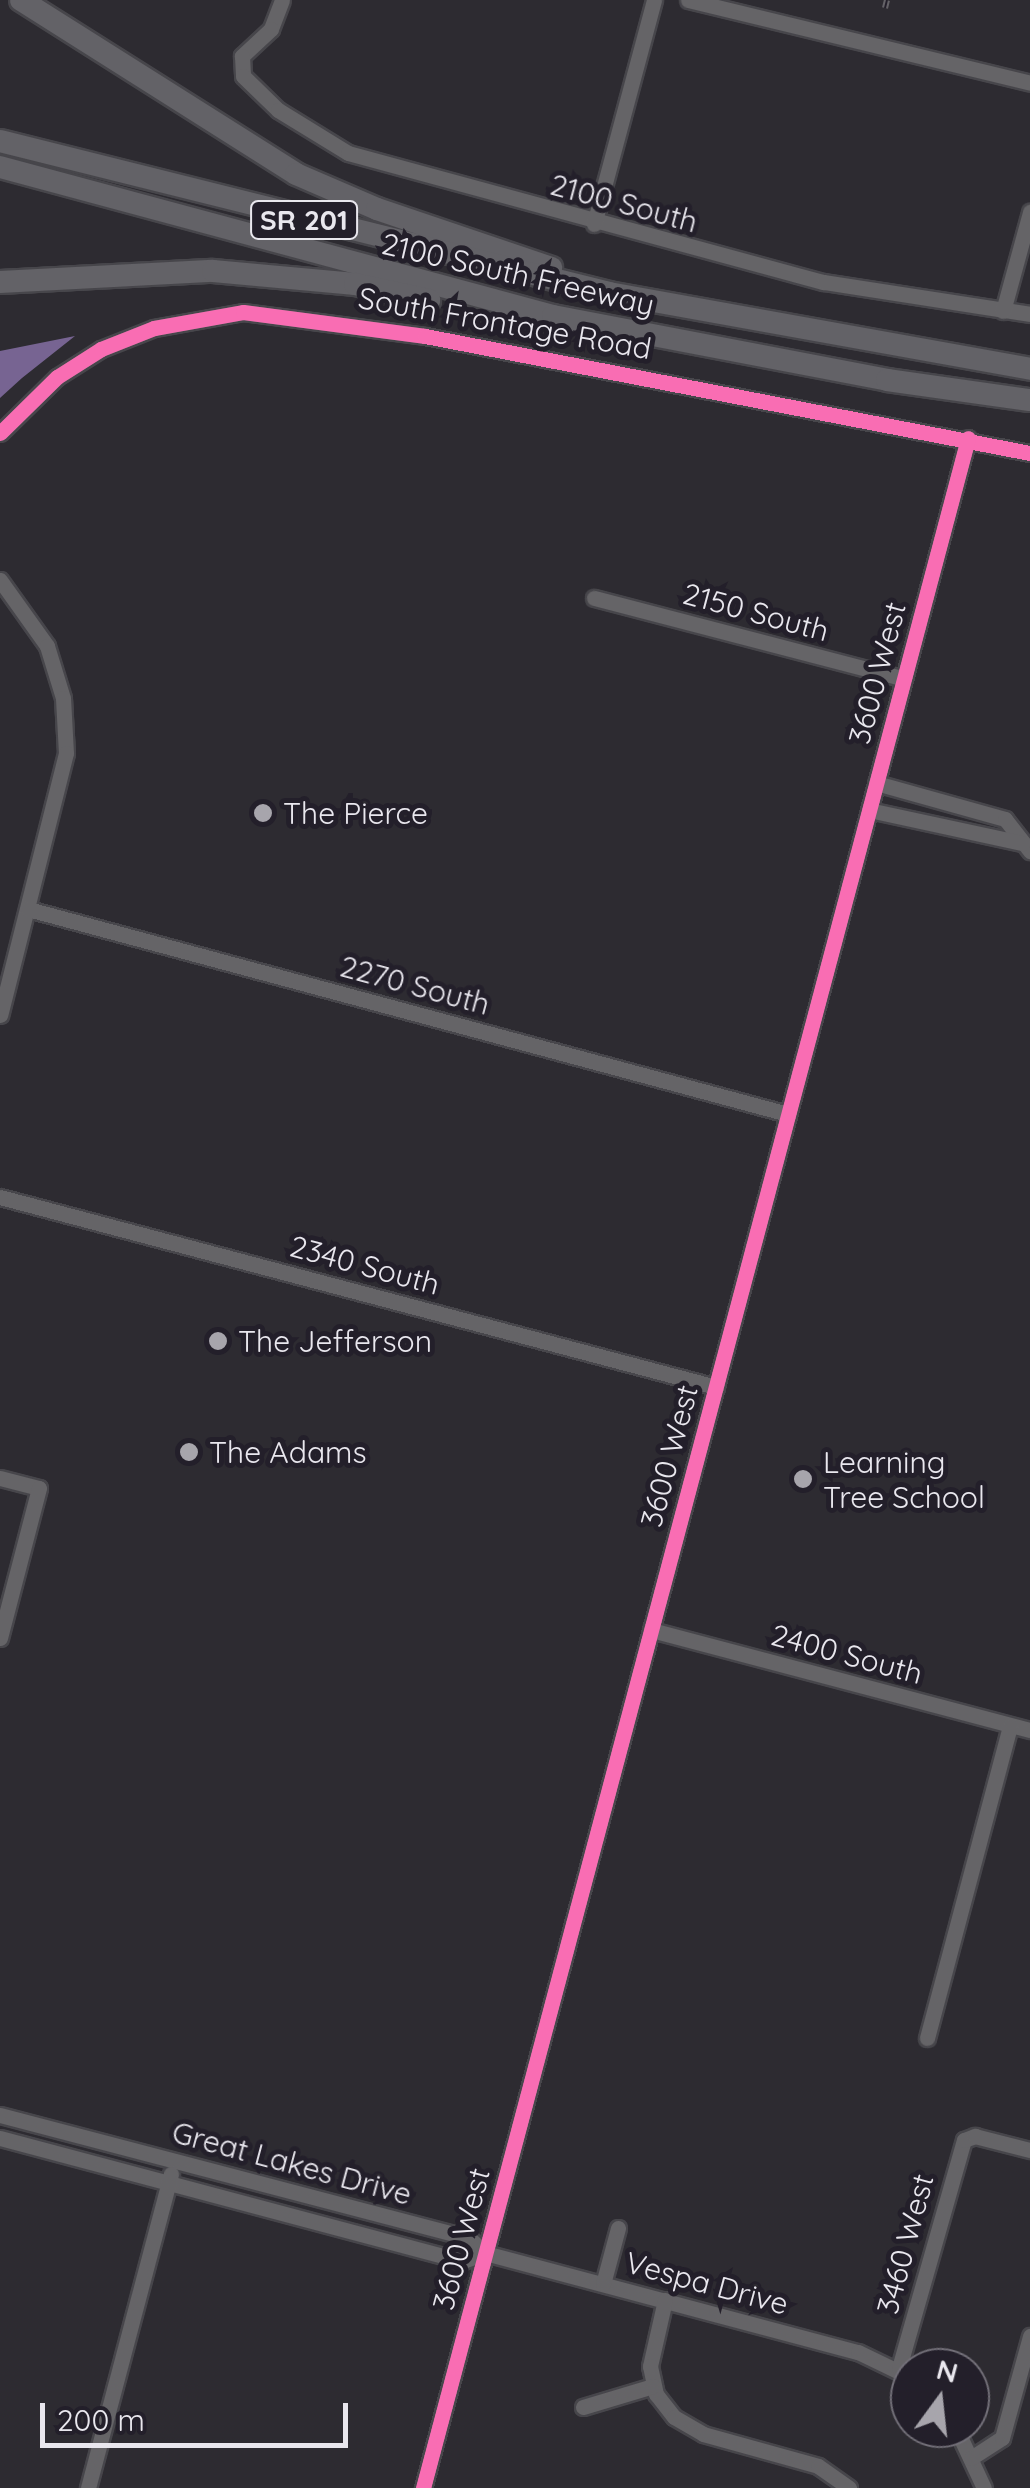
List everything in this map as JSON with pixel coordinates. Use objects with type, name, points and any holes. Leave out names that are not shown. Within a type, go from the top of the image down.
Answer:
[{"type":"highway","points":[[21,0],[296,174],[609,293]]},
{"type":"highway","points":[[35,0],[81,37]]},
{"type":"highway","name":"2100 South Freeway","points":[[0,141],[609,293],[1030,369]]},
{"type":"highway","name":"2100 South Freeway","points":[[0,167],[553,316],[888,380],[1030,400]]},
{"type":"highway","points":[[0,282],[276,274],[553,316]]},
{"type":"street","name":"2100 South","points":[[282,0],[276,21],[249,48],[241,66],[248,84],[278,110],[348,154],[594,224],[824,282],[1030,314]]},
{"type":"street","points":[[594,224],[654,0]]},
{"type":"street","points":[[688,0],[1030,84]]},
{"type":"street","points":[[1004,311],[1030,212]]},
{"type":"street","name":"South Frontage Road","points":[[0,433],[58,377],[101,349],[148,329],[243,312],[425,336],[1030,453]]},
{"type":"street","name":"3600 West","points":[[423,2488],[968,438]]},
{"type":"street","points":[[0,580],[47,646],[66,724],[62,780],[0,1015]]},
{"type":"street","name":"2150 South","points":[[594,598],[904,679]]},
{"type":"street","points":[[876,783],[1005,819],[1026,847]]},
{"type":"street","points":[[869,810],[1026,847]]},
{"type":"street","name":"2270 South","points":[[28,909],[788,1114]]},
{"type":"street","name":"2340 South","points":[[0,1197],[716,1387]]},
{"type":"street","points":[[0,1478],[40,1488],[0,1638]]},
{"type":"street","name":"2400 South","points":[[651,1630],[1030,1730]]},
{"type":"street","points":[[927,2038],[1010,1726]]},
{"type":"street","name":"Great Lakes Drive","points":[[0,2115],[469,2238],[485,2253],[463,2262],[0,2138]]},
{"type":"street","name":"3460 West","points":[[910,2348],[966,2136],[1030,2150]]},
{"type":"street","points":[[88,2488],[175,2161]]},
{"type":"street","points":[[603,2284],[618,2228]]},
{"type":"street","name":"Vespa Drive","points":[[485,2253],[665,2300],[890,2368]]},
{"type":"street","points":[[665,2300],[652,2354],[654,2386],[666,2410],[693,2431],[818,2466],[849,2488]]},
{"type":"street","points":[[970,2458],[1002,2438],[1030,2336]]},
{"type":"street","points":[[583,2407],[654,2386]]},
{"type":"street","points":[[965,2448],[984,2488]]},
{"type":"shaded area","points":[[75,336],[22,378],[0,398],[0,351]]},
{"type":"railway","points":[[885,8],[887,0]]},
{"type":"cycle path","points":[[0,433],[57,377],[101,349],[154,328],[243,312],[425,336],[1030,453]]},
{"type":"cycle path","points":[[423,2488],[968,438]]},
{"type":"place","name":"The Pierce","points":[[263,813]]},
{"type":"place","name":"The Jefferson","points":[[218,1341]]},
{"type":"place","name":"The Adams","points":[[189,1452]]},
{"type":"place","name":"Learning Tree School","points":[[803,1479]]}]
